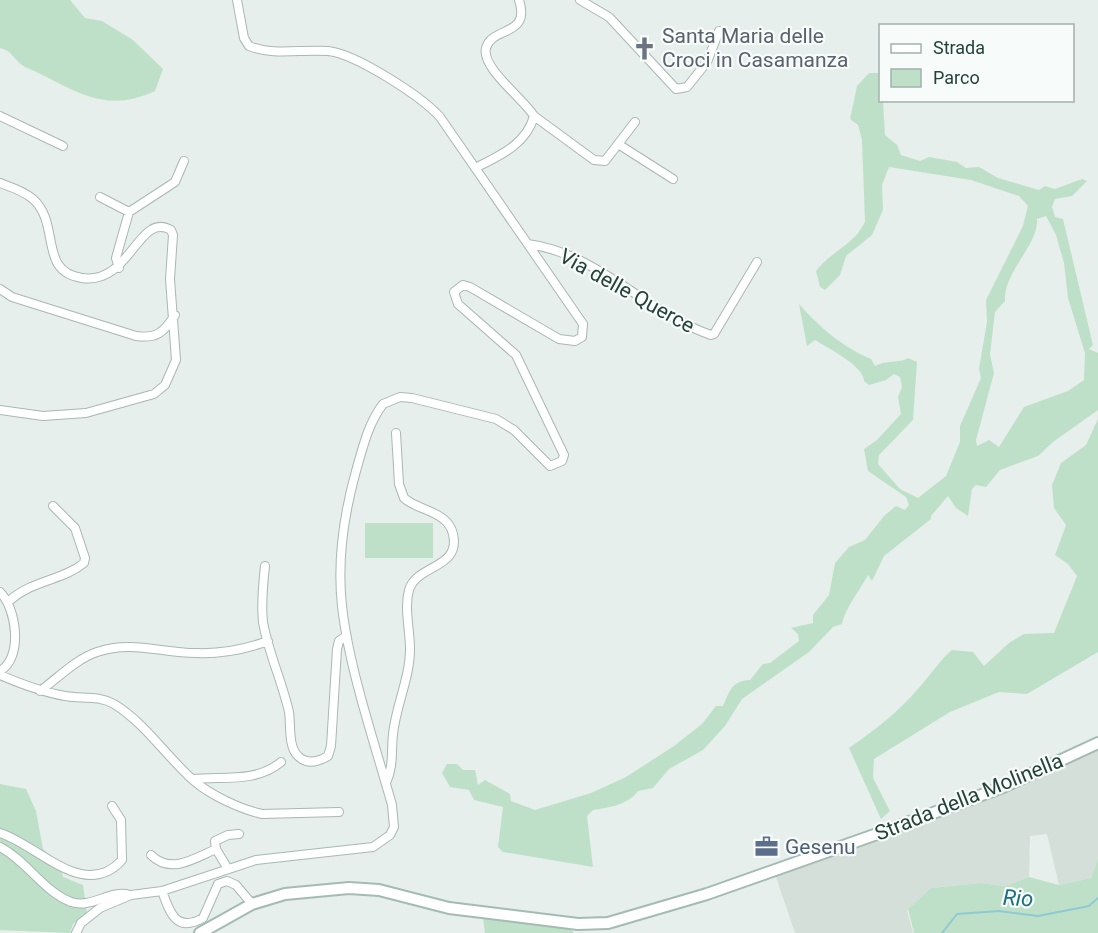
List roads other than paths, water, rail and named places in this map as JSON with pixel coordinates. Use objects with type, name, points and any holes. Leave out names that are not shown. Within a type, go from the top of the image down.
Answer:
[{"type":"main road","name":"Strada della Molinella","points":[[200,933],[252,904],[285,894],[349,888],[379,890],[449,908],[578,924],[608,923],[707,894],[866,838],[1003,787],[1098,742]]},
{"type":"street","points":[[76,933],[81,923],[100,908],[131,895],[162,891],[256,860],[373,847],[383,842],[394,827],[386,783],[346,636],[342,603],[345,521],[367,432],[383,404],[400,397],[412,398],[496,419],[513,430],[550,466],[562,461],[563,447],[516,355],[455,299],[457,288],[463,285],[470,287],[559,339],[575,341],[582,337],[583,324],[476,168],[430,106],[353,60],[326,51],[266,51],[249,46],[244,38],[237,0]]},
{"type":"street","points":[[519,0],[522,16],[516,26],[490,41],[486,48],[486,58],[490,68],[528,106],[534,116],[594,160],[605,161],[635,122]]},
{"type":"street","points":[[580,0],[609,17],[676,89],[687,87],[707,62],[719,31]]},
{"type":"street","points":[[0,116],[63,146]]},
{"type":"street","points":[[476,168],[509,150],[527,133],[534,116]]},
{"type":"street","points":[[618,144],[673,179]]},
{"type":"street","points":[[119,268],[116,258],[129,212],[175,182],[184,160]]},
{"type":"street","points":[[0,183],[33,199],[41,209],[50,229],[54,262],[71,276],[93,279],[119,268],[152,228],[159,226],[171,230],[173,235],[170,279],[175,315],[176,360],[165,385],[153,394],[86,413],[64,416],[0,410]]},
{"type":"street","points":[[100,198],[129,212]]},
{"type":"street","name":"Via delle Querce","points":[[528,244],[544,246],[586,264],[711,334],[714,334],[758,262]]},
{"type":"street","points":[[0,289],[12,297],[136,336],[156,336],[164,332],[175,315]]},
{"type":"street","points":[[386,783],[392,767],[393,734],[409,664],[409,592],[417,576],[446,561],[452,554],[454,544],[453,534],[446,522],[404,498],[399,484],[396,433]]},
{"type":"street","points":[[9,601],[28,586],[68,572],[84,563],[85,558],[75,528],[53,506]]},
{"type":"street","points":[[265,566],[263,619],[287,705],[294,750],[299,758],[319,762],[327,756],[331,746],[337,649],[339,641],[346,636]]},
{"type":"street","points":[[0,592],[9,601],[16,627],[10,661],[0,673],[40,691],[68,696],[96,697],[115,705],[141,725],[203,788],[252,812],[262,814],[339,812]]},
{"type":"street","points":[[40,691],[86,657],[111,648],[130,645],[197,654],[246,649],[268,641]]},
{"type":"street","points":[[193,779],[252,777],[271,770],[281,762]]},
{"type":"street","points":[[0,832],[20,840],[66,870],[98,875],[114,868],[122,860],[121,820],[112,806]]},
{"type":"street","points":[[228,869],[216,849],[215,841],[228,835],[238,834]]},
{"type":"street","points":[[0,847],[27,865],[46,885],[71,902],[85,903],[122,892],[131,895]]},
{"type":"street","points":[[151,855],[161,863],[171,866],[216,849]]},
{"type":"street","points":[[162,891],[170,913],[176,921],[185,923],[203,918],[218,884],[227,881],[236,885],[252,904]]},
{"type":"waterway","name":"Rio","points":[[942,933],[957,914],[999,911],[1038,916],[1089,906],[1098,898]]},
{"type":"place","name":"Santa Maria delle Croci in Casamanza","points":[[644,48]]},
{"type":"place","name":"Gesenu","points":[[767,847]]}]
